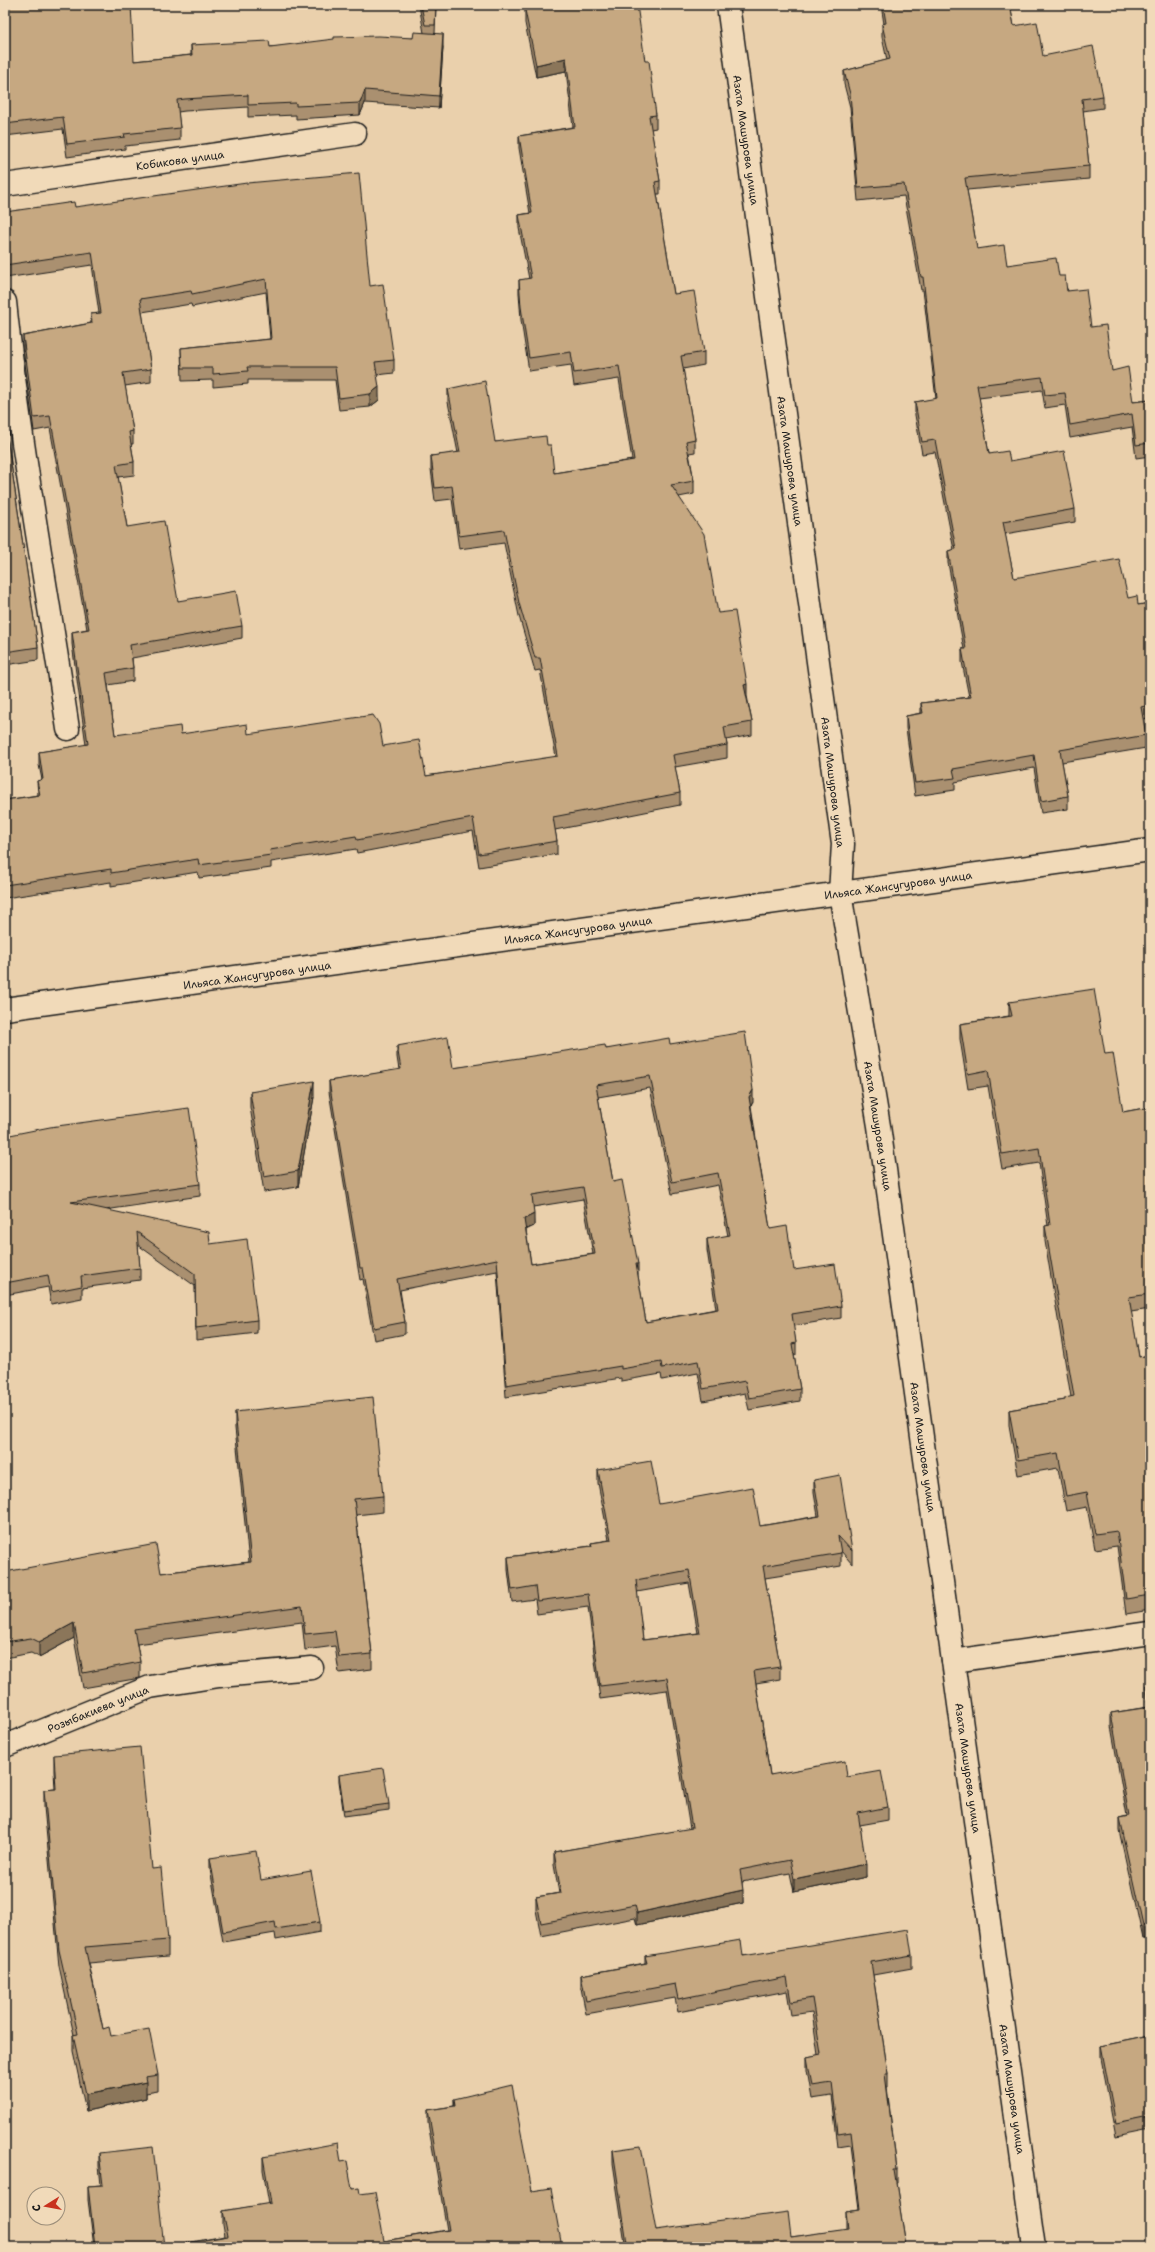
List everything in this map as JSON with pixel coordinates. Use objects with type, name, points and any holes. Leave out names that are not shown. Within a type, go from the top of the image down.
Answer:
[{"type":"street","name":"Азата Машурова улица","points":[[728,5],[843,844],[840,893],[879,1126],[1034,2247]]},
{"type":"street","name":"Кобикова улица","points":[[5,185],[355,134]]},
{"type":"street","points":[[5,302],[13,374],[36,538],[55,642],[68,730]]},
{"type":"street","name":"Ильяса Жансугурова улица","points":[[5,1009],[1150,850]]},
{"type":"street","points":[[953,1661],[1150,1633]]},
{"type":"street","name":"Розыбакиева улица","points":[[5,1746],[150,1687],[219,1676],[312,1668]]},
{"type":"building","points":[[5,5],[131,5],[134,61],[192,55],[191,45],[269,41],[270,47],[334,39],[334,37],[379,36],[413,38],[414,32],[443,34],[439,96],[365,90],[360,103],[296,106],[296,103],[248,105],[248,95],[177,100],[180,128],[124,134],[125,137],[67,144],[63,117],[5,124]]},
{"type":"building","points":[[421,5],[436,5],[435,25],[425,25]]},
{"type":"building","points":[[548,5],[637,5],[645,61],[649,61],[656,115],[649,116],[660,181],[655,182],[674,294],[694,291],[704,352],[681,356],[695,439],[686,441],[694,481],[671,485],[704,534],[718,613],[735,611],[747,684],[744,685],[752,722],[724,727],[727,745],[673,755],[680,793],[553,817],[557,841],[479,854],[473,818],[357,840],[356,836],[270,850],[271,855],[199,865],[198,859],[111,873],[111,869],[5,885],[5,800],[40,795],[37,781],[43,779],[39,752],[88,744],[72,632],[89,629],[50,416],[34,418],[23,336],[92,323],[91,314],[101,313],[92,252],[5,265],[5,212],[74,202],[75,207],[247,183],[359,173],[370,286],[383,284],[394,360],[375,362],[379,387],[370,394],[339,398],[335,367],[247,367],[248,371],[213,374],[213,368],[182,368],[181,348],[271,339],[266,279],[192,294],[191,291],[140,299],[151,369],[123,373],[133,431],[129,432],[134,462],[116,465],[127,527],[164,521],[178,601],[236,591],[242,626],[130,645],[133,668],[106,673],[115,735],[180,726],[181,734],[247,724],[248,734],[373,715],[379,724],[383,746],[419,740],[426,776],[558,756],[540,658],[535,658],[519,603],[504,530],[459,536],[452,486],[435,488],[431,456],[460,452],[448,389],[485,381],[495,442],[546,436],[547,445],[551,445],[554,473],[634,460],[619,366],[574,373],[571,352],[529,358],[521,307],[519,280],[531,278],[519,215],[532,213],[519,136],[575,127],[566,58],[536,65],[525,10]]},
{"type":"building","points":[[883,5],[1010,5],[1014,26],[1037,22],[1043,56],[1093,46],[1103,96],[1082,99],[1089,166],[965,178],[977,249],[1004,245],[1007,265],[1056,258],[1059,276],[1065,276],[1067,291],[1086,289],[1091,327],[1106,325],[1112,371],[1128,367],[1133,402],[1150,400],[1150,443],[1136,445],[1132,414],[1070,425],[1065,393],[1045,395],[1042,377],[977,385],[989,454],[1008,451],[1010,461],[1064,451],[1075,509],[1003,522],[1014,578],[1119,559],[1128,598],[1137,596],[1138,605],[1150,603],[1150,705],[1141,707],[1146,735],[1060,750],[1068,796],[1041,801],[1034,755],[953,769],[955,778],[915,783],[906,716],[923,713],[921,703],[971,697],[962,649],[966,649],[948,551],[956,549],[935,440],[922,442],[915,402],[937,398],[923,277],[921,277],[904,184],[858,188],[850,94],[844,71],[890,59],[882,24],[886,23]]},
{"type":"building","points":[[5,390],[9,422],[5,423]]},
{"type":"building","points":[[5,423],[38,647],[5,652]]},
{"type":"building","points":[[1094,989],[1105,1054],[1113,1053],[1123,1112],[1150,1107],[1150,1211],[1148,1211],[1150,1223],[1150,1294],[1129,1297],[1139,1357],[1150,1355],[1150,1595],[1126,1599],[1117,1531],[1095,1534],[1087,1492],[1066,1496],[1058,1453],[1018,1460],[1009,1410],[1065,1400],[1065,1398],[1074,1396],[1045,1226],[1050,1225],[1039,1148],[1002,1154],[988,1070],[968,1074],[960,1024],[1012,1016],[1009,1002]]},
{"type":"building","points":[[745,1032],[753,1090],[749,1097],[770,1229],[787,1226],[794,1270],[835,1264],[841,1306],[792,1314],[796,1343],[792,1344],[800,1389],[749,1398],[745,1381],[703,1389],[698,1361],[662,1368],[661,1362],[621,1369],[621,1366],[506,1385],[497,1259],[397,1279],[405,1322],[374,1328],[363,1268],[360,1268],[329,1081],[401,1069],[397,1046],[448,1037],[453,1068],[605,1045],[606,1049],[669,1038],[670,1044]],"holes":[[[650,1076],[672,1182],[718,1173],[730,1235],[707,1239],[718,1309],[646,1322],[636,1264],[638,1264],[622,1180],[613,1182],[596,1085]],[[583,1187],[595,1254],[531,1264],[524,1219],[534,1214],[532,1195]]]},
{"type":"building","points":[[314,1081],[298,1171],[264,1177],[250,1092]]},
{"type":"building","points":[[189,1108],[200,1184],[71,1202],[209,1232],[210,1244],[247,1239],[257,1320],[196,1328],[195,1274],[137,1232],[140,1268],[81,1276],[82,1286],[51,1292],[48,1275],[5,1283],[5,1136],[50,1127]]},
{"type":"building","points":[[373,1397],[383,1496],[354,1499],[372,1654],[339,1657],[335,1631],[305,1634],[302,1606],[134,1629],[140,1662],[83,1673],[74,1623],[39,1642],[31,1638],[5,1642],[5,1572],[156,1544],[161,1573],[251,1562],[235,1412]]},
{"type":"building","points":[[651,1461],[659,1504],[753,1487],[760,1526],[820,1516],[814,1480],[840,1475],[852,1551],[838,1536],[841,1553],[763,1566],[780,1667],[754,1671],[770,1775],[845,1761],[847,1777],[881,1771],[888,1807],[858,1813],[866,1864],[794,1879],[790,1860],[740,1870],[743,1890],[637,1913],[635,1905],[541,1923],[536,1897],[561,1893],[554,1852],[692,1828],[667,1678],[600,1686],[588,1594],[537,1601],[535,1586],[512,1590],[508,1557],[592,1546],[591,1543],[611,1540],[598,1470]],"holes":[[[689,1570],[700,1633],[643,1640],[636,1580]]]},
{"type":"building","points":[[1150,1684],[1150,1707],[1146,1685]]},
{"type":"building","points":[[1150,1707],[1150,1924],[1143,1926],[1119,1818],[1129,1816],[1111,1713]]},
{"type":"building","points":[[140,1747],[152,1869],[161,1868],[168,1940],[85,1947],[103,2029],[109,2027],[111,2036],[149,2029],[158,2075],[145,2077],[146,2082],[86,2094],[73,2035],[78,2034],[59,1950],[44,1790],[56,1789],[54,1755]]},
{"type":"building","points":[[383,1768],[389,1804],[344,1810],[339,1775]]},
{"type":"building","points":[[256,1851],[261,1880],[311,1871],[320,1922],[276,1929],[275,1922],[223,1932],[210,1858]]},
{"type":"building","points":[[908,1929],[912,1955],[871,1962],[888,2074],[885,2074],[897,2170],[894,2170],[906,2247],[603,2247],[627,2243],[613,2150],[641,2146],[656,2230],[788,2212],[791,2237],[848,2229],[846,2211],[860,2209],[851,2132],[838,2134],[832,2083],[812,2086],[807,2057],[821,2054],[812,1998],[791,2002],[787,1977],[678,1999],[675,1984],[586,2001],[581,1975],[647,1963],[645,1956],[741,1940],[743,1956]]},
{"type":"building","points":[[1150,2036],[1150,2117],[1116,2124],[1101,2046]]},
{"type":"building","points":[[512,2085],[532,2191],[551,2188],[562,2247],[164,2247],[228,2236],[223,2211],[271,2203],[263,2157],[338,2143],[341,2162],[347,2161],[352,2189],[359,2188],[360,2194],[375,2192],[384,2241],[449,2230],[428,2110],[455,2106],[454,2099]]},
{"type":"building","points":[[153,2147],[164,2247],[95,2247],[88,2186],[103,2185],[99,2153]]},
{"type":"building","points":[[1146,2242],[1150,2242],[1150,2247],[1147,2247]]}]
